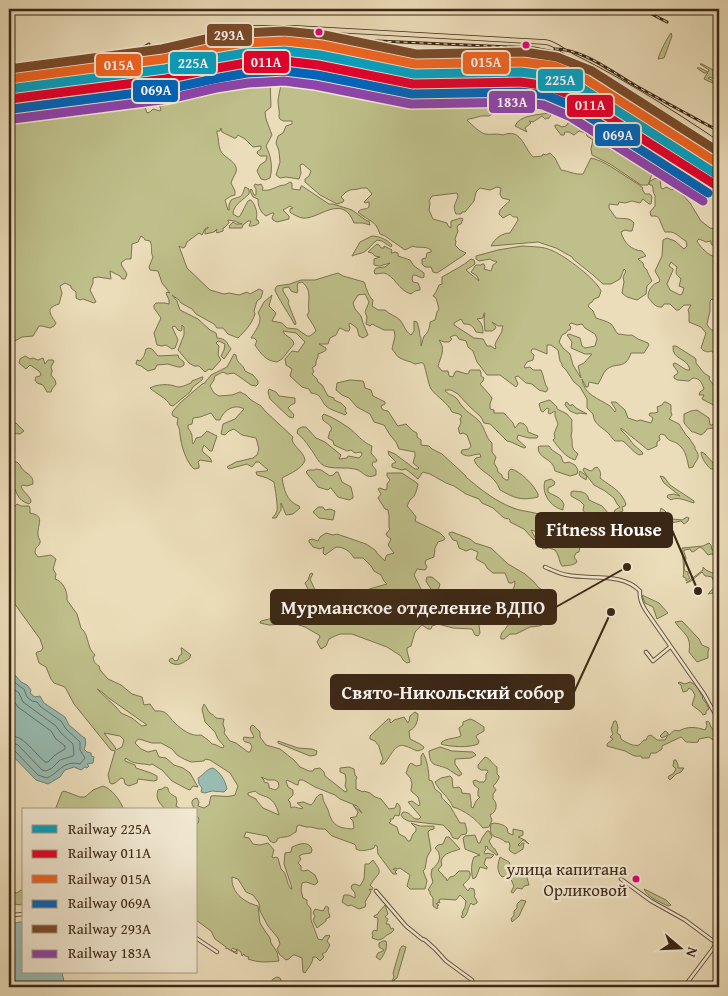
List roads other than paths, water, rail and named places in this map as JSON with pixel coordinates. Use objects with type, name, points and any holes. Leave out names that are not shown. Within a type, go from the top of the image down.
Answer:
[{"type":"main road","points":[[9,75],[71,67],[119,54],[139,59],[148,59],[247,28],[336,29],[549,42],[612,76],[719,144]]},
{"type":"street","points":[[545,567],[566,575],[601,577],[626,581],[634,585],[640,591],[642,604],[704,694],[719,721]]},
{"type":"street","points":[[646,652],[653,661],[670,647]]},
{"type":"street","points":[[621,879],[651,901],[685,920],[716,943]]},
{"type":"street","points":[[376,891],[406,926],[430,944],[452,966],[472,980],[474,987]]},
{"type":"street","points":[[9,917],[22,914]]},
{"type":"street","points":[[684,987],[712,950],[719,935]]},
{"type":"street","points":[[198,939],[217,952]]},
{"type":"water","points":[[9,653],[11,667],[9,671]]},
{"type":"water","points":[[9,671],[11,675],[14,674],[21,682],[27,685],[31,690],[30,693],[35,697],[40,696],[44,703],[65,717],[69,725],[85,738],[86,744],[84,749],[94,757],[93,763],[87,764],[89,766],[81,770],[74,767],[65,770],[60,777],[48,784],[36,780],[9,752]]},
{"type":"water","points":[[213,768],[222,777],[227,789],[224,792],[201,792],[202,788],[198,778]]},
{"type":"water","points":[[22,922],[22,974],[62,974],[65,987],[9,987],[9,925]]},
{"type":"railway","points":[[358,10],[365,9]]},
{"type":"railway","points":[[642,9],[667,22]]},
{"type":"railway","points":[[9,83],[141,67],[174,60],[239,39],[284,35],[534,48],[554,52],[585,66],[719,149]]},
{"type":"railway","points":[[113,65],[149,44]]},
{"type":"railway","points":[[555,49],[566,50],[587,57],[719,131]]},
{"type":"railway","points":[[611,106],[719,174]]},
{"type":"rail line","name":"293А","points":[[9,69],[162,49],[242,33],[284,31],[324,35],[416,54],[524,52],[557,57],[592,71],[719,152]]},
{"type":"rail line","name":"015А","points":[[9,79],[163,59],[243,43],[285,41],[322,45],[415,64],[522,62],[554,66],[587,80],[719,164]]},
{"type":"rail line","name":"225А","points":[[9,89],[165,69],[245,53],[285,51],[320,55],[414,74],[521,72],[551,76],[583,89],[719,176]]},
{"type":"rail line","name":"011А","points":[[10,99],[166,79],[246,63],[285,61],[318,65],[413,84],[520,82],[548,86],[578,98],[714,184]]},
{"type":"rail line","name":"069А","points":[[12,109],[168,89],[247,73],[284,71],[317,75],[412,94],[520,92],[546,95],[574,107],[708,193]]},
{"type":"rail line","name":"183А","points":[[13,119],[169,99],[248,83],[284,81],[315,85],[411,104],[519,102],[543,105],[569,116],[703,201]]},
{"type":"place","name":"Мурманское отделение ВДПО","points":[[627,567]]},
{"type":"place","name":"Fitness House","points":[[698,591]]},
{"type":"place","name":"Свято-Никольский собор","points":[[611,612]]},
{"type":"place","name":"улица капитана Орликовой","points":[[636,879]]}]
